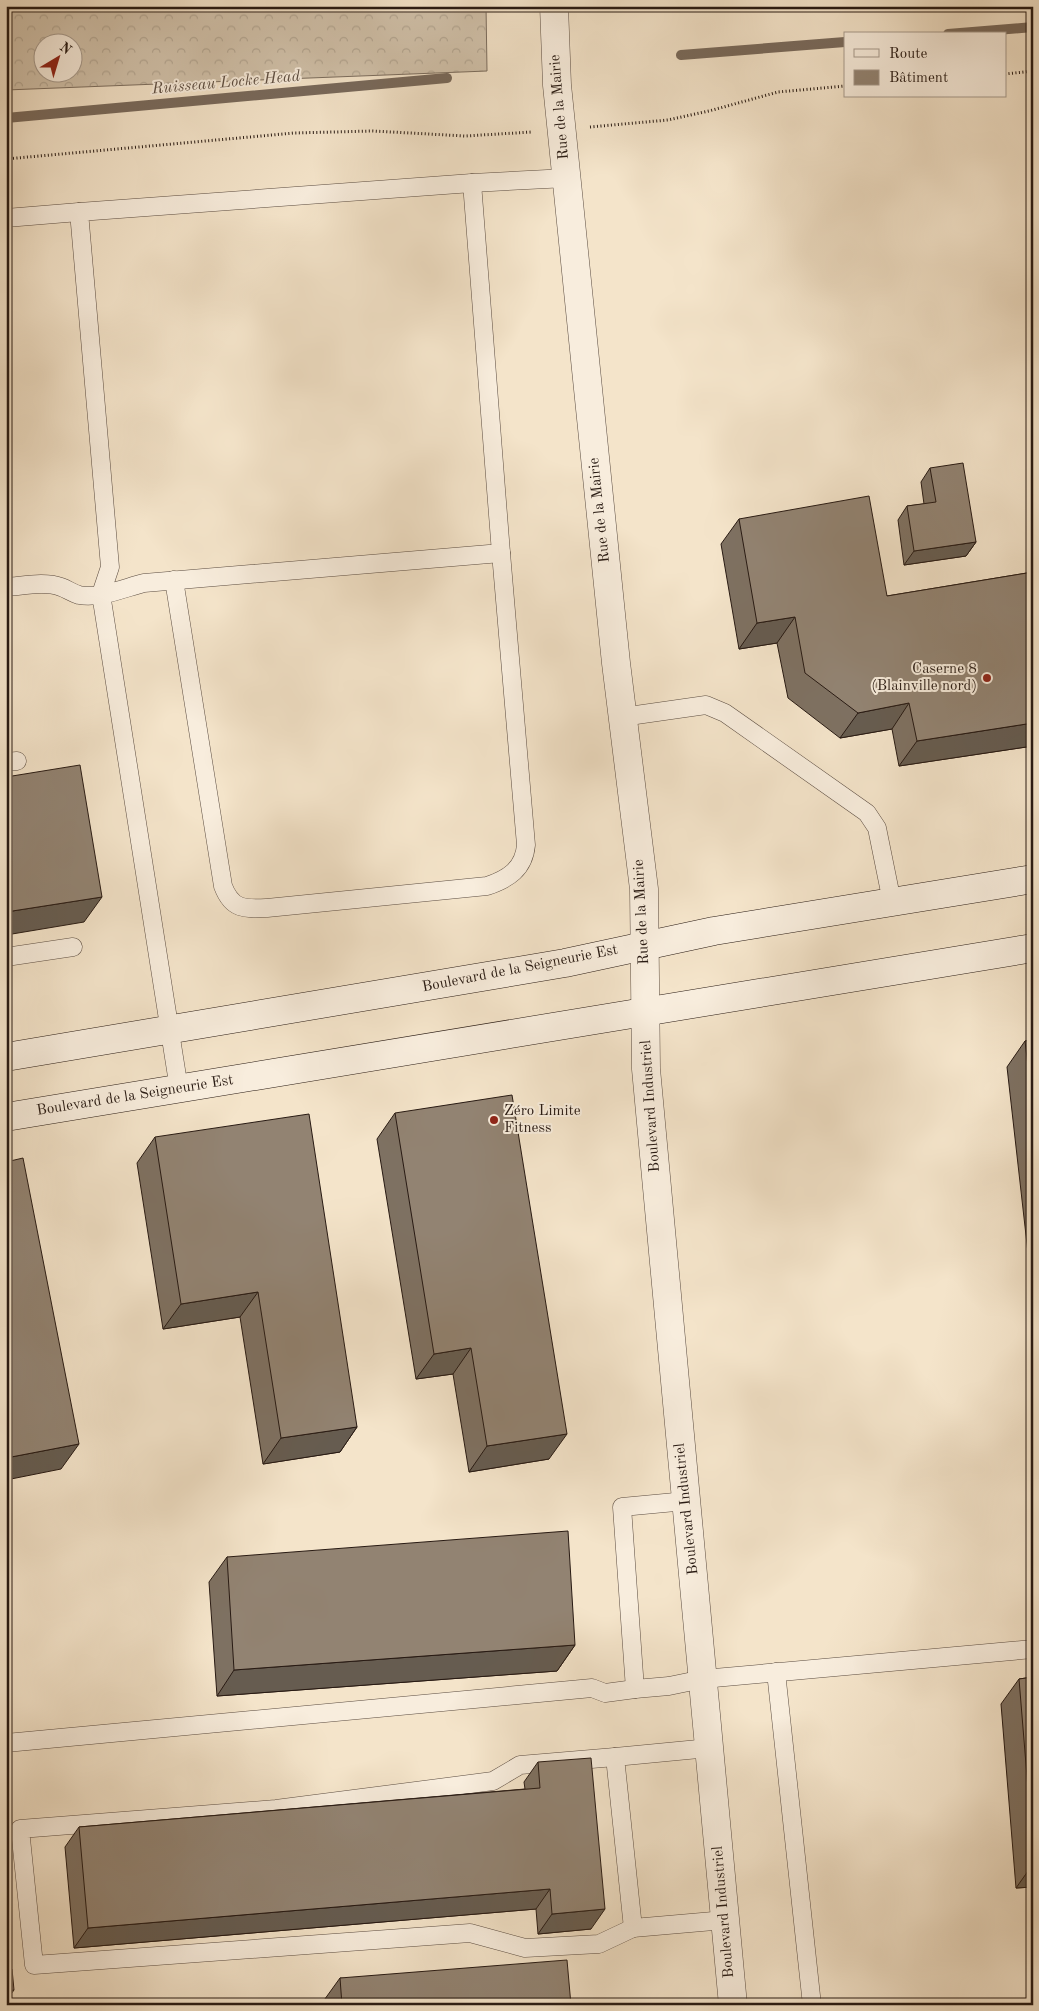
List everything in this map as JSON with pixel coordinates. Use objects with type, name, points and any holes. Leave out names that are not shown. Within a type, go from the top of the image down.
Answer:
[{"type":"main road","name":"Rue de la Mairie","points":[[554,6],[557,85],[622,717],[644,889],[646,944],[645,1013]]},
{"type":"main road","name":"Boulevard de la Seigneurie Est","points":[[6,1057],[565,963],[646,944],[714,931],[1033,879]]},
{"type":"main road","name":"Boulevard de la Seigneurie Est","points":[[6,1117],[1033,948]]},
{"type":"main road","name":"Boulevard Industriel","points":[[645,1013],[646,1069],[733,2005]]},
{"type":"lane","points":[[6,218],[472,183],[567,178]]},
{"type":"lane","points":[[174,580],[223,886],[232,902],[241,908],[267,908],[487,886],[507,878],[522,863],[526,845],[472,183]]},
{"type":"lane","points":[[79,212],[110,566],[101,594],[179,1090]]},
{"type":"lane","points":[[6,588],[50,585],[60,586],[78,595],[101,594],[144,582],[501,554]]},
{"type":"lane","points":[[622,717],[706,705],[725,713],[852,802],[872,820],[879,836],[892,902]]},
{"type":"lane","points":[[6,957],[73,947]]},
{"type":"lane","points":[[635,1689],[622,1507],[686,1501]]},
{"type":"lane","points":[[6,1743],[592,1688],[605,1693],[670,1686],[704,1679],[1033,1649]]},
{"type":"lane","points":[[776,1672],[812,2005]]},
{"type":"lane","points":[[710,1748],[520,1764],[493,1781],[276,1809],[20,1829],[34,1965],[470,1933],[524,1948],[598,1944],[633,1928],[725,1920]]},
{"type":"lane","points":[[614,1757],[633,1928]]},
{"type":"path","points":[[1006,74],[1033,72]]},
{"type":"path","points":[[593,126],[668,120],[778,92],[844,86]]},
{"type":"path","points":[[6,159],[294,134],[373,131],[465,136],[520,132]]},
{"type":"green space","points":[[6,6],[486,6],[487,71],[6,90]]},
{"type":"building","points":[[963,463],[976,542],[914,551],[907,506],[936,502],[930,468]]},
{"type":"building","points":[[869,496],[887,596],[1033,572],[1033,723],[917,741],[909,703],[858,713],[805,673],[795,617],[757,623],[739,519]]},
{"type":"building","points":[[80,765],[102,897],[6,912],[6,777]]},
{"type":"building","points":[[1033,1040],[1033,1109],[1025,1041]]},
{"type":"building","points":[[512,1095],[567,1434],[487,1446],[471,1348],[434,1354],[395,1113]]},
{"type":"building","points":[[309,1114],[357,1427],[281,1438],[258,1292],[181,1304],[155,1137]]},
{"type":"building","points":[[23,1158],[79,1444],[6,1458],[6,1162]]},
{"type":"building","points":[[568,1531],[575,1645],[234,1670],[227,1557]]},
{"type":"building","points":[[1033,1677],[1033,1850],[1019,1679]]},
{"type":"building","points":[[591,1758],[605,1909],[552,1914],[550,1889],[88,1928],[79,1827],[540,1788],[538,1762]]},
{"type":"building","points":[[567,1960],[571,2005],[342,2005],[340,1978]]},
{"type":"building","points":[[12,1969],[14,1990],[6,1991],[6,1970]]},
{"type":"waterway","name":"Ruisseau Locke Head","points":[[972,32],[1033,27]]},
{"type":"waterway","name":"Ruisseau Locke Head","points":[[681,55],[844,42]]},
{"type":"waterway","name":"Ruisseau Locke Head","points":[[6,118],[447,78]]},
{"type":"place","name":"Caserne 8 (Blainville nord)","points":[[987,678]]},
{"type":"place","name":"Zéro Limite Fitness","points":[[494,1120]]}]
